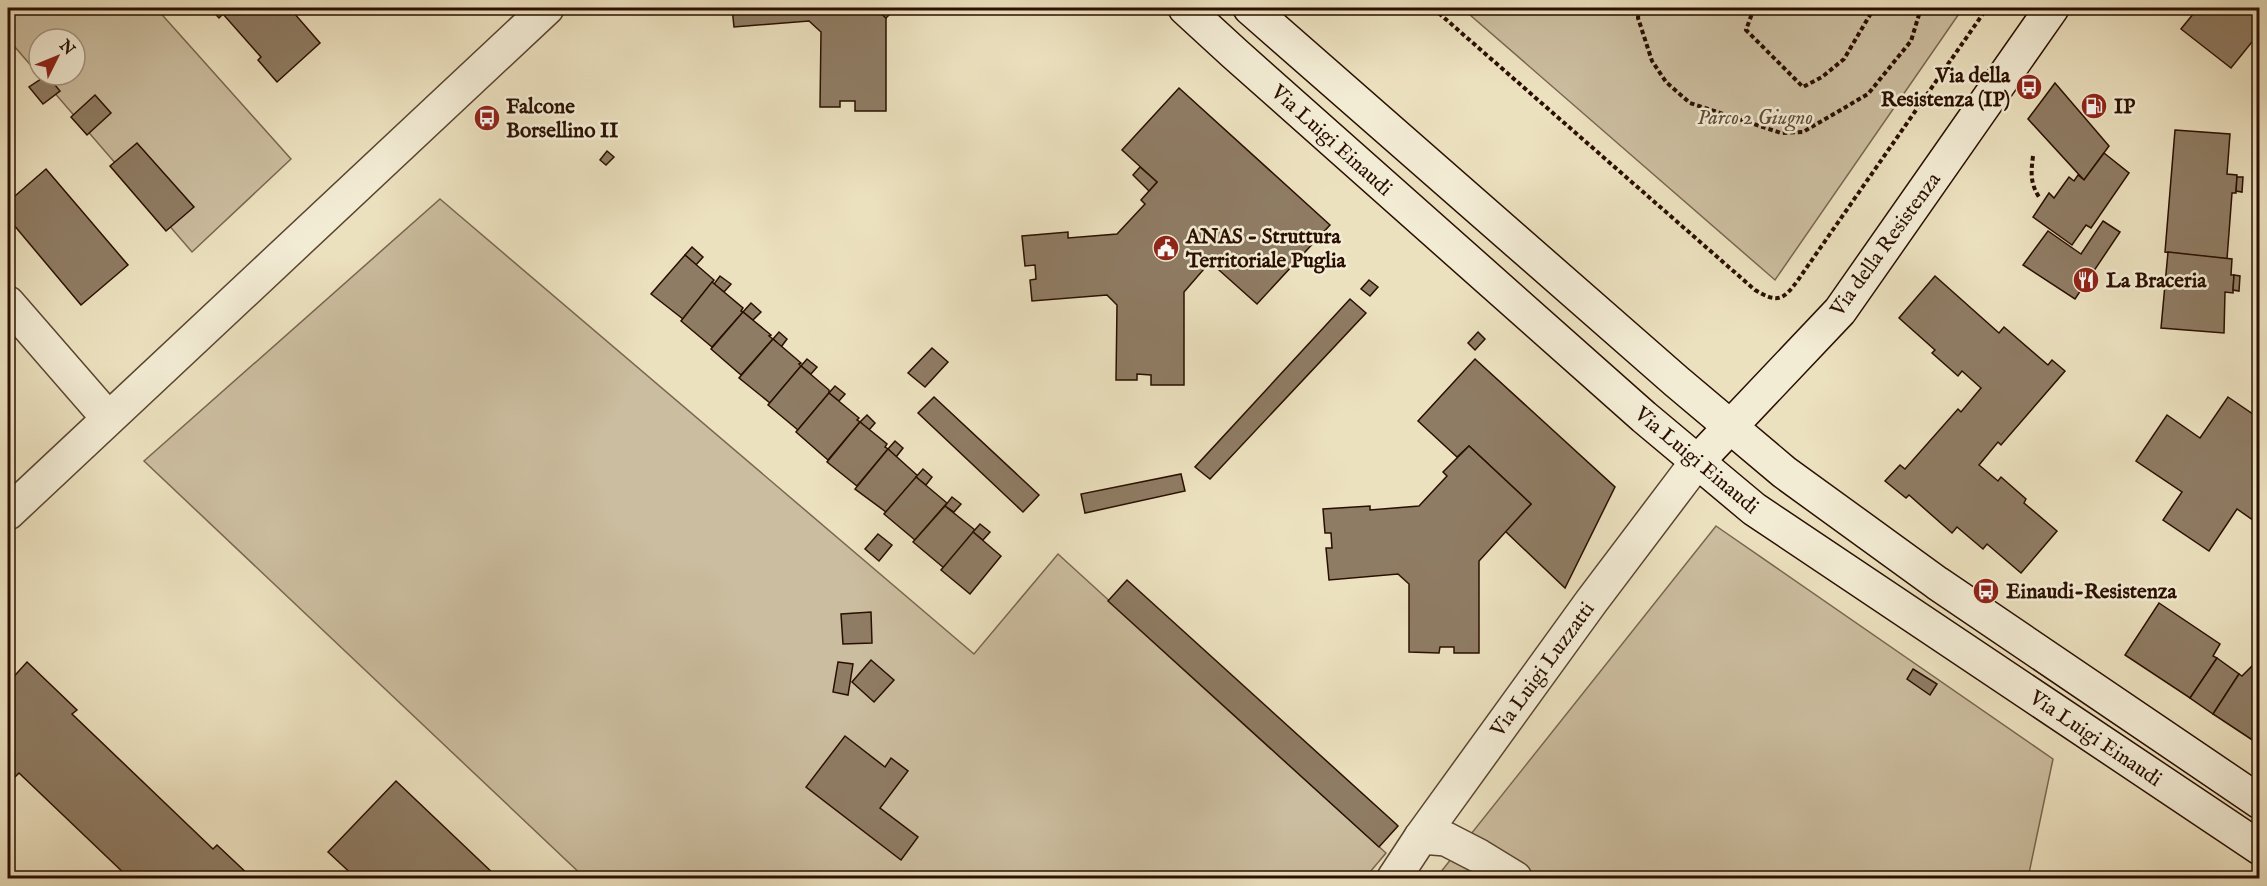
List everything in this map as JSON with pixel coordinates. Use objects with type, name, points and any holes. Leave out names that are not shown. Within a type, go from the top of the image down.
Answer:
[{"type":"main road","points":[[8,513],[547,8]]},
{"type":"main road","name":"Via Luigi Einaudi","points":[[1185,8],[1696,463],[1754,509],[2259,848]]},
{"type":"main road","name":"Via Luigi Einaudi","points":[[1250,8],[1784,472],[1936,583],[2259,802]]},
{"type":"main road","name":"Via della Resistenza","points":[[1696,463],[1840,311],[2052,8]]},
{"type":"main road","points":[[8,303],[108,418]]},
{"type":"main road","name":"Via Luigi Luzzatti","points":[[1394,879],[1421,837],[1591,602],[1696,463]]},
{"type":"main road","points":[[1421,837],[1446,839],[1479,856],[1515,879]]},
{"type":"path","points":[[1433,8],[1755,290],[1769,298],[1781,298],[1790,292],[1987,8]]},
{"type":"path","points":[[1639,8],[1638,18],[1652,61],[1666,82],[1690,103],[1781,133],[1803,132],[1868,94],[1911,40],[1921,8]]},
{"type":"path","points":[[1754,8],[1746,30],[1803,87],[1844,59],[1875,8]]},
{"type":"path","points":[[2033,156],[2031,177],[2034,190],[2039,197]]},
{"type":"green space","points":[[8,8],[156,8],[291,159],[192,252],[49,87],[87,87],[87,27],[27,27],[27,61],[8,39]]},
{"type":"green space","name":"Parco 2 Giugno","points":[[1462,8],[1963,8],[1775,280]]},
{"type":"green space","points":[[440,199],[974,654],[1058,554],[1386,853],[1365,878],[585,878],[144,461]]},
{"type":"green space","points":[[1716,526],[2053,759],[2028,878],[1436,878]]},
{"type":"building","points":[[210,8],[291,8],[320,43],[277,82],[258,60],[261,57],[223,14],[219,18]]},
{"type":"building","points":[[732,8],[875,8],[886,18],[886,111],[855,111],[855,101],[840,101],[840,107],[820,107],[821,32],[809,21],[734,27]]},
{"type":"building","points":[[875,8],[896,8],[886,18]]},
{"type":"building","points":[[2198,8],[2260,8],[2260,32],[2231,68],[2181,29]]},
{"type":"building","points":[[2055,83],[2109,146],[2084,180],[2028,119]]},
{"type":"building","points":[[29,87],[57,87],[60,91],[43,104]]},
{"type":"building","points":[[1179,88],[1330,225],[1257,304],[1210,262],[1184,292],[1184,385],[1151,385],[1151,375],[1137,374],[1137,380],[1116,380],[1117,305],[1107,295],[1032,301],[1030,280],[1036,279],[1035,265],[1025,266],[1022,236],[1068,232],[1068,238],[1117,234],[1145,204],[1141,200],[1157,182],[1122,150]]},
{"type":"building","points":[[95,95],[111,113],[87,135],[71,117]]},
{"type":"building","points":[[2175,130],[2230,134],[2227,174],[2237,175],[2236,193],[2232,193],[2227,259],[2165,252]]},
{"type":"building","points":[[137,143],[194,207],[166,231],[110,166]]},
{"type":"building","points":[[607,151],[614,157],[606,165],[600,160]]},
{"type":"building","points":[[2104,153],[2129,173],[2091,228],[2086,225],[2072,245],[2033,217],[2049,193],[2054,198],[2069,177],[2074,181],[2078,175],[2084,180]]},
{"type":"building","points":[[1140,167],[1157,182],[1149,191],[1133,175]]},
{"type":"building","points":[[46,169],[128,265],[81,305],[8,218],[8,202]]},
{"type":"building","points":[[2237,177],[2243,177],[2242,192],[2236,191]]},
{"type":"building","points":[[2103,221],[2120,232],[2075,299],[2023,265],[2048,231],[2081,254]]},
{"type":"building","points":[[692,247],[703,257],[696,265],[685,255]]},
{"type":"building","points":[[2168,252],[2232,259],[2233,293],[2225,292],[2224,333],[2161,328]]},
{"type":"building","points":[[685,255],[714,280],[683,319],[651,294]]},
{"type":"building","points":[[2234,275],[2240,276],[2239,291],[2233,290]]},
{"type":"building","points":[[720,276],[731,284],[724,292],[714,284]]},
{"type":"building","points":[[1935,276],[1999,333],[2004,327],[2048,365],[2052,360],[2065,371],[2001,445],[1998,442],[1979,465],[1998,481],[2001,477],[2026,499],[2024,503],[2057,531],[2021,573],[1987,544],[1983,549],[1957,527],[1952,533],[1909,495],[1906,498],[1885,481],[1900,465],[1905,469],[1958,409],[1961,412],[1981,388],[1962,371],[1958,376],[1932,353],[1935,350],[1899,318]]},
{"type":"building","points":[[1369,280],[1378,287],[1370,296],[1361,289]]},
{"type":"building","points":[[712,282],[743,308],[741,311],[743,312],[712,347],[681,321]]},
{"type":"building","points":[[1350,299],[1366,313],[1210,479],[1195,467]]},
{"type":"building","points":[[751,303],[761,312],[753,320],[743,312]]},
{"type":"building","points":[[743,312],[773,339],[741,375],[711,349]]},
{"type":"building","points":[[779,332],[787,339],[781,347],[773,339]]},
{"type":"building","points":[[1478,332],[1485,339],[1475,350],[1468,343]]},
{"type":"building","points":[[773,339],[801,363],[799,364],[801,366],[770,403],[739,378]]},
{"type":"building","points":[[932,348],[948,362],[925,387],[908,373]]},
{"type":"building","points":[[807,359],[817,367],[811,374],[801,366]]},
{"type":"building","points":[[1475,359],[1615,487],[1565,588],[1505,531],[1531,504],[1469,446],[1457,457],[1418,421]]},
{"type":"building","points":[[801,366],[829,390],[829,393],[798,430],[768,405]]},
{"type":"building","points":[[835,386],[845,394],[839,401],[829,393]]},
{"type":"building","points":[[829,393],[859,418],[857,420],[860,422],[828,460],[796,432]]},
{"type":"building","points":[[934,397],[1039,495],[1023,512],[918,413]]},
{"type":"building","points":[[2228,397],[2260,419],[2260,450],[2256,455],[2260,458],[2260,525],[2237,509],[2209,551],[2163,520],[2182,492],[2136,461],[2167,415],[2200,438]]},
{"type":"building","points":[[867,415],[875,423],[869,430],[860,422]]},
{"type":"building","points":[[860,422],[887,444],[885,447],[888,449],[857,486],[827,462]]},
{"type":"building","points":[[895,441],[903,448],[896,457],[888,449]]},
{"type":"building","points":[[1469,446],[1531,504],[1479,561],[1479,653],[1454,653],[1454,647],[1440,647],[1439,653],[1409,652],[1409,584],[1398,574],[1329,580],[1326,548],[1332,548],[1331,533],[1325,533],[1323,509],[1370,506],[1370,510],[1419,506],[1447,476],[1443,472]]},
{"type":"building","points":[[888,449],[918,476],[886,512],[855,489]]},
{"type":"building","points":[[923,469],[932,477],[926,485],[916,477]]},
{"type":"building","points":[[1181,474],[1185,491],[1085,513],[1081,494]]},
{"type":"building","points":[[916,477],[947,503],[915,540],[884,514]]},
{"type":"building","points":[[952,497],[961,504],[954,512],[945,506]]},
{"type":"building","points":[[945,506],[975,530],[944,568],[913,542]]},
{"type":"building","points":[[980,524],[990,532],[983,540],[973,532]]},
{"type":"building","points":[[973,532],[1001,556],[970,594],[941,570]]},
{"type":"building","points":[[878,534],[892,545],[879,561],[865,549]]},
{"type":"building","points":[[1127,580],[1398,826],[1379,847],[1108,601]]},
{"type":"building","points":[[2159,603],[2220,644],[2213,656],[2217,658],[2190,698],[2125,655]]},
{"type":"building","points":[[871,612],[872,643],[843,644],[841,614]]},
{"type":"building","points":[[2217,658],[2239,674],[2213,714],[2190,698]]},
{"type":"building","points":[[2260,658],[2260,745],[2213,714],[2239,674],[2242,676]]},
{"type":"building","points":[[871,660],[894,680],[874,702],[852,682]]},
{"type":"building","points":[[27,662],[77,710],[72,714],[213,849],[217,845],[252,878],[129,878],[19,773],[15,777],[8,770],[8,683]]},
{"type":"building","points":[[838,662],[853,664],[848,695],[833,692]]},
{"type":"building","points":[[1913,669],[1937,684],[1930,695],[1907,679]]},
{"type":"building","points":[[845,736],[885,767],[891,758],[908,771],[880,808],[918,837],[901,860],[806,787]]},
{"type":"building","points":[[396,781],[498,878],[356,878],[328,852]]},
{"type":"place","name":"Via della Resistenza (IP)","points":[[2029,87]]},
{"type":"place","name":"IP","points":[[2094,106]]},
{"type":"place","name":"Falcone Borsellino II","points":[[487,118]]},
{"type":"place","name":"ANAS - Struttura Territoriale Puglia","points":[[1166,248]]},
{"type":"place","name":"La Braceria","points":[[2086,280]]},
{"type":"place","name":"Einaudi-Resistenza","points":[[1986,591]]}]
